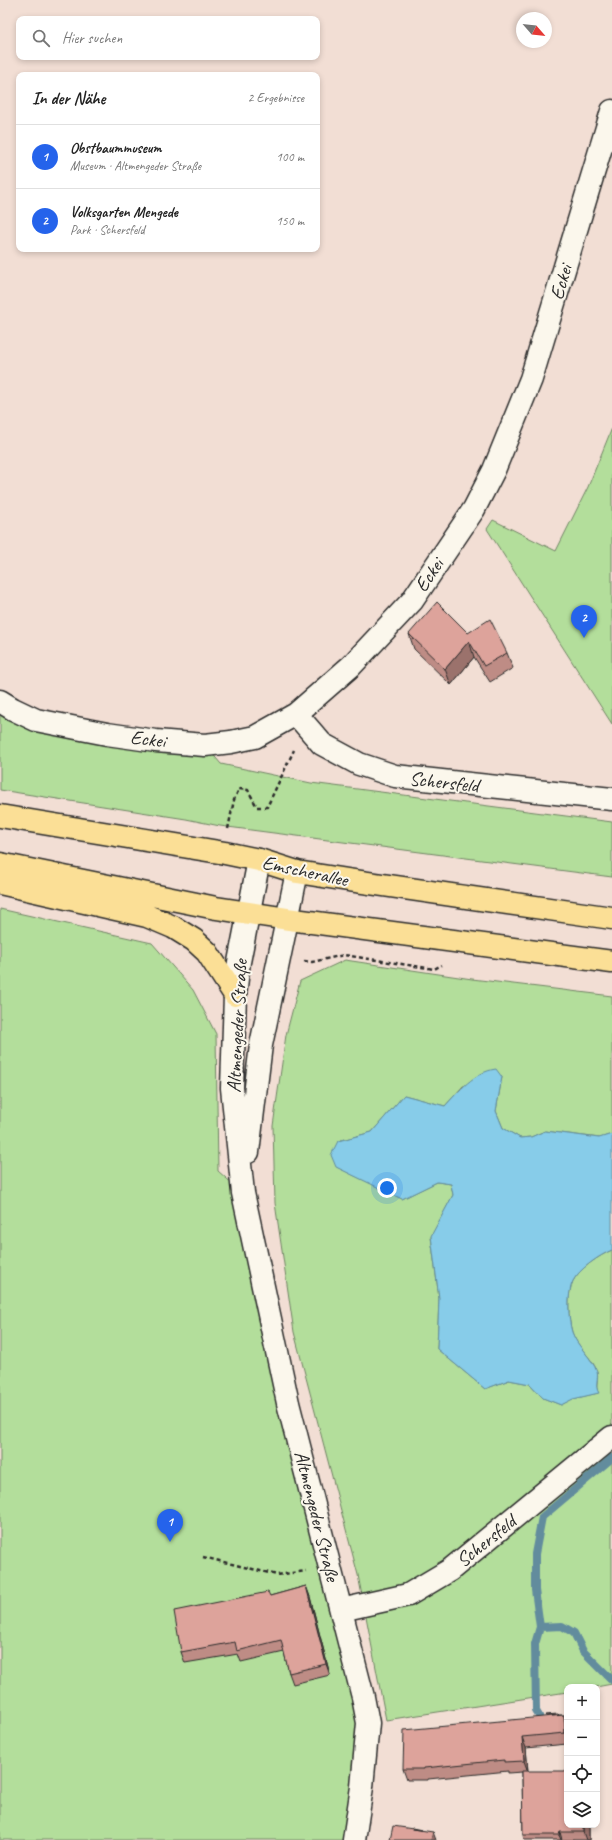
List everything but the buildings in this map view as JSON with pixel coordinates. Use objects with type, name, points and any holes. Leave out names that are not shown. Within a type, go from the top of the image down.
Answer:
[{"type":"main road","name":"Emscherallee","points":[[0,816],[225,853],[259,860],[297,872],[612,918]]},
{"type":"main road","points":[[0,864],[249,913],[612,962]]},
{"type":"main road","points":[[0,883],[147,916],[173,926],[194,940],[207,952],[235,995]]},
{"type":"street","name":"Eckei","points":[[0,701],[36,720],[59,725],[156,741],[205,745],[231,742],[255,736],[296,714],[351,666],[412,601],[474,509],[494,470],[532,379],[612,111]]},
{"type":"street","name":"Schersfeld","points":[[296,714],[322,744],[359,764],[395,776],[612,799]]},
{"type":"street","name":"Altmengeder Straße","points":[[259,860],[239,962],[235,995],[232,1088],[243,1193],[288,1403],[331,1568],[368,1723],[362,1787],[354,1840]]},
{"type":"street","name":"Altmengeder Straße","points":[[243,1193],[261,1045],[297,872]]},
{"type":"street","name":"Schersfeld","points":[[341,1610],[408,1595],[450,1570],[612,1437]]},
{"type":"path","points":[[228,830],[234,800],[239,789],[248,790],[257,807],[267,807],[295,747],[296,714]]},
{"type":"path","points":[[203,1557],[277,1575],[331,1568]]},
{"type":"green space","points":[[612,428],[612,724],[487,529],[493,520],[556,551],[588,487]]},
{"type":"green space","points":[[0,701],[13,709],[205,745],[221,764],[311,783],[612,822],[612,877],[220,826],[186,819],[0,790]]},
{"type":"green space","points":[[0,909],[152,943],[193,990],[216,1034],[218,1171],[243,1193],[363,1697],[354,1840],[0,1840]]},
{"type":"green space","points":[[345,960],[472,979],[612,996],[612,1134],[600,1138],[545,1131],[531,1137],[520,1138],[503,1128],[496,1111],[502,1077],[463,1086],[445,1106],[404,1095],[372,1132],[338,1141],[337,1167],[402,1199],[437,1182],[451,1184],[453,1195],[431,1237],[439,1298],[437,1349],[485,1389],[509,1380],[530,1384],[543,1398],[561,1405],[572,1399],[598,1393],[598,1376],[595,1366],[577,1342],[572,1332],[569,1313],[569,1299],[571,1286],[576,1276],[596,1259],[612,1250],[612,1684],[600,1686],[600,1684],[564,1684],[564,1692],[386,1720],[358,1575],[294,1332],[275,1203],[273,1126],[286,1035],[300,981]]},
{"type":"water","points":[[496,1069],[502,1077],[496,1111],[503,1128],[520,1138],[531,1137],[545,1131],[599,1138],[612,1134],[612,1250],[596,1259],[576,1276],[571,1286],[569,1299],[569,1313],[572,1332],[577,1342],[595,1367],[597,1372],[597,1388],[599,1393],[573,1399],[561,1405],[543,1398],[530,1384],[509,1380],[485,1389],[437,1349],[439,1298],[431,1236],[453,1195],[451,1184],[437,1182],[402,1199],[336,1167],[331,1155],[338,1141],[372,1132],[404,1095],[445,1106],[461,1088],[474,1078]]},
{"type":"waterway","points":[[612,1458],[542,1517],[535,1554],[535,1590],[540,1627],[562,1626],[574,1633],[583,1651],[612,1680]]},
{"type":"waterway","points":[[539,1716],[536,1711],[535,1644],[540,1627]]},
{"type":"place","name":"Volksgarten Mengede","points":[[584,638]]},
{"type":"place","name":"Obstbaummuseum","points":[[170,1542]]}]
